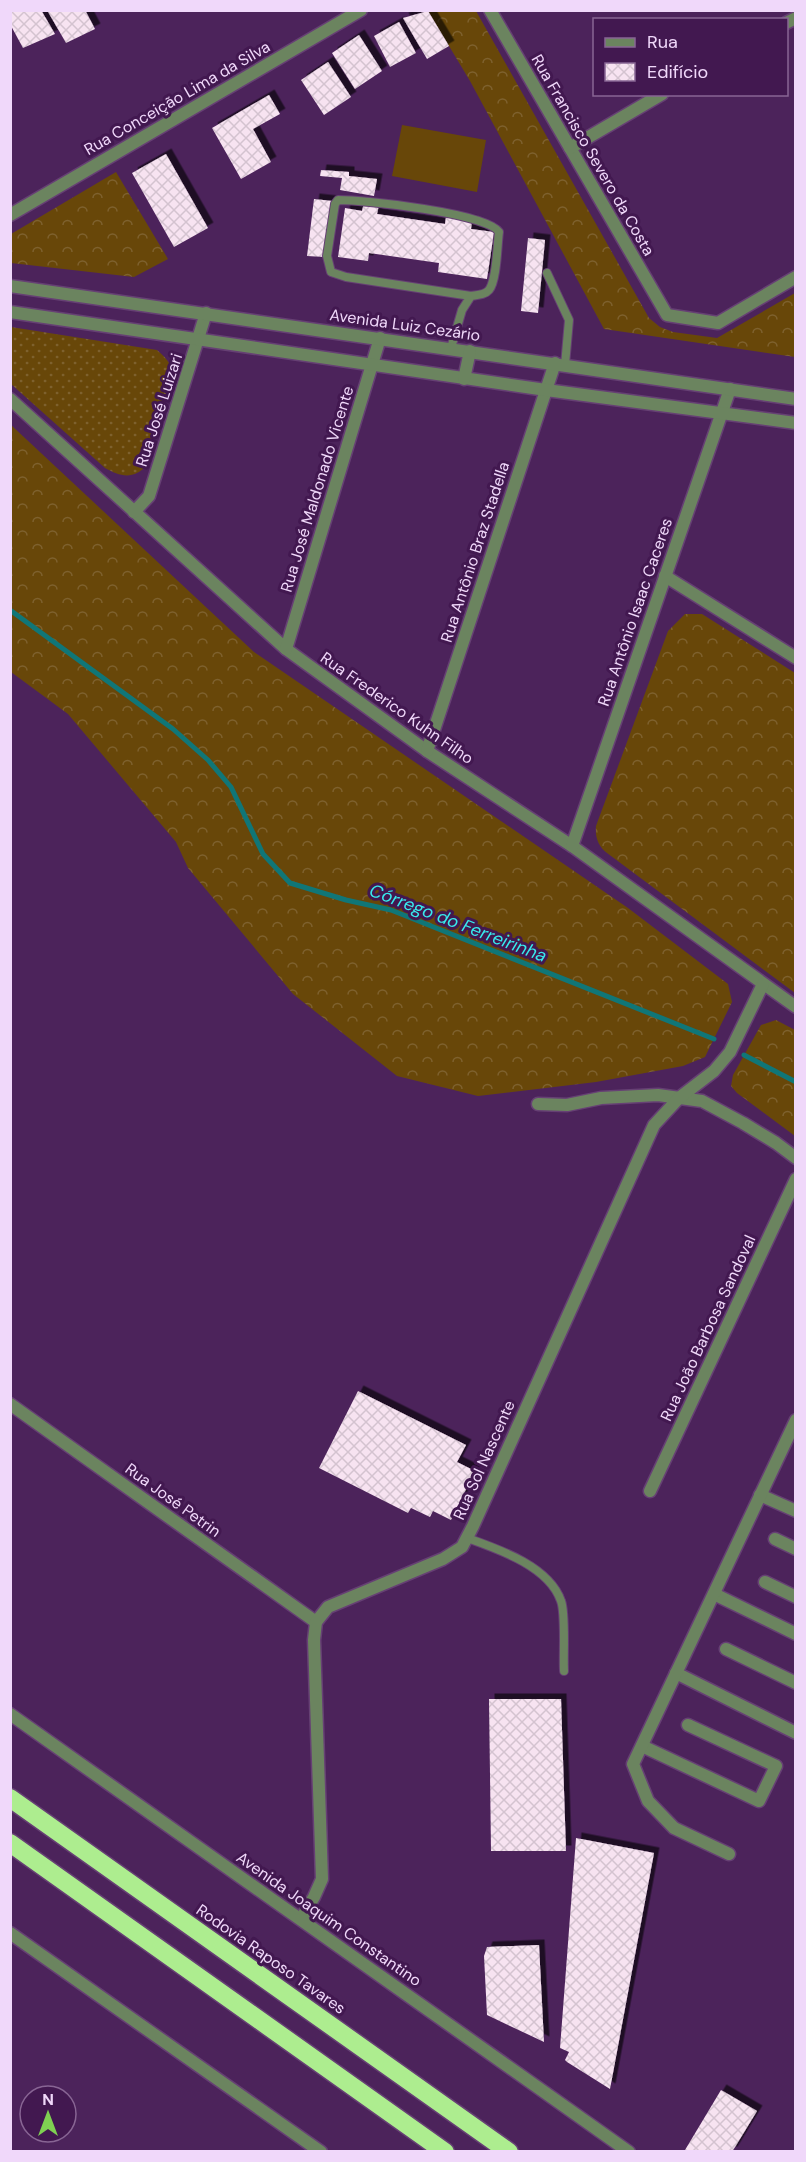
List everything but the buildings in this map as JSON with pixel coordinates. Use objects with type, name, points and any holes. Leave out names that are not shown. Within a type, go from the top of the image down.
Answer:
[{"type":"highway","name":"Rodovia Raposo Tavares","points":[[10,1798],[509,2151]]},
{"type":"highway","points":[[10,1843],[445,2151]]},
{"type":"street","name":"Rua Conceição Lima da Silva","points":[[10,215],[361,10]]},
{"type":"street","name":"Rua Francisco Severo da Costa","points":[[490,10],[667,315],[718,323],[795,277]]},
{"type":"street","points":[[570,148],[659,96]]},
{"type":"street","name":"Avenida Luiz Cezário","points":[[10,286],[795,399]]},
{"type":"street","points":[[10,312],[464,379],[795,423]]},
{"type":"street","name":"Rua José Luizari","points":[[134,512],[149,496],[207,313]]},
{"type":"street","name":"Rua José Maldonado Vicente","points":[[286,649],[380,338]]},
{"type":"street","points":[[464,379],[470,351]]},
{"type":"street","name":"Rua Antônio Braz Stadella","points":[[427,751],[546,390],[560,364]]},
{"type":"street","name":"Rua Antônio Isaac Caceres","points":[[572,846],[730,389]]},
{"type":"street","name":"Rua Frederico Kuhn Filho","points":[[10,399],[286,649],[427,751],[572,846],[795,1007]]},
{"type":"street","points":[[665,576],[795,658]]},
{"type":"street","name":"Rua Sol Nascente","points":[[316,1622],[328,1607],[443,1559],[462,1547],[654,1125],[679,1098],[714,1071],[730,1052],[763,984]]},
{"type":"street","points":[[538,1104],[567,1105],[601,1098],[658,1095],[702,1101],[752,1128],[795,1158]]},
{"type":"street","name":"Rua João Barbosa Sandoval","points":[[650,1491],[795,1179]]},
{"type":"street","name":"Rua José Petrin","points":[[10,1404],[316,1622]]},
{"type":"street","points":[[729,1854],[674,1828],[648,1801],[633,1764],[795,1420]]},
{"type":"street","points":[[760,1495],[795,1511]]},
{"type":"street","points":[[775,1539],[795,1549]]},
{"type":"street","points":[[765,1582],[795,1597]]},
{"type":"street","points":[[714,1594],[795,1634]]},
{"type":"street","points":[[301,1919],[322,1879],[314,1640],[316,1622]]},
{"type":"street","points":[[726,1649],[795,1683]]},
{"type":"street","points":[[676,1673],[795,1733]]},
{"type":"street","name":"Avenida Joaquim Constantino","points":[[10,1714],[629,2151]]},
{"type":"street","points":[[642,1746],[759,1801],[776,1766],[688,1725]]},
{"type":"street","points":[[10,1933],[321,2151]]},
{"type":"lane","points":[[451,348],[462,310],[471,296],[484,294],[490,290],[499,232],[496,227],[464,216],[361,200],[338,200],[335,204],[327,256],[331,272],[346,277],[471,296]]},
{"type":"lane","points":[[548,273],[569,320],[560,364]]},
{"type":"lane","points":[[467,1538],[509,1553],[541,1574],[556,1590],[562,1603],[564,1671]]},
{"type":"green space","points":[[428,11],[476,11],[649,318],[660,327],[673,332],[717,338],[795,293],[795,357],[604,329],[470,81]]},
{"type":"green space","points":[[402,125],[486,140],[477,192],[392,176]]},
{"type":"green space","points":[[116,172],[168,259],[134,277],[11,263],[11,234]]},
{"type":"green space","points":[[11,327],[157,350],[165,357],[171,371],[170,382],[143,469],[124,475],[105,468],[11,384]]},
{"type":"green space","points":[[11,425],[254,652],[628,908],[728,984],[732,1002],[705,1057],[683,1066],[596,1082],[478,1096],[397,1076],[293,994],[188,868],[176,842],[68,714],[11,672]]},
{"type":"green space","points":[[685,614],[702,614],[795,673],[795,993],[607,853],[597,838],[596,826],[668,631]]},
{"type":"green space","points":[[776,1020],[795,1030],[795,1136],[737,1093],[731,1086],[733,1075],[761,1025]]},
{"type":"waterway","name":"Córrego do Ferreirinha","points":[[10,610],[173,729],[208,760],[231,787],[263,854],[290,883],[346,900],[391,910],[714,1039]]},
{"type":"waterway","name":"Córrego do Ferreirinha","points":[[744,1055],[796,1082]]}]
